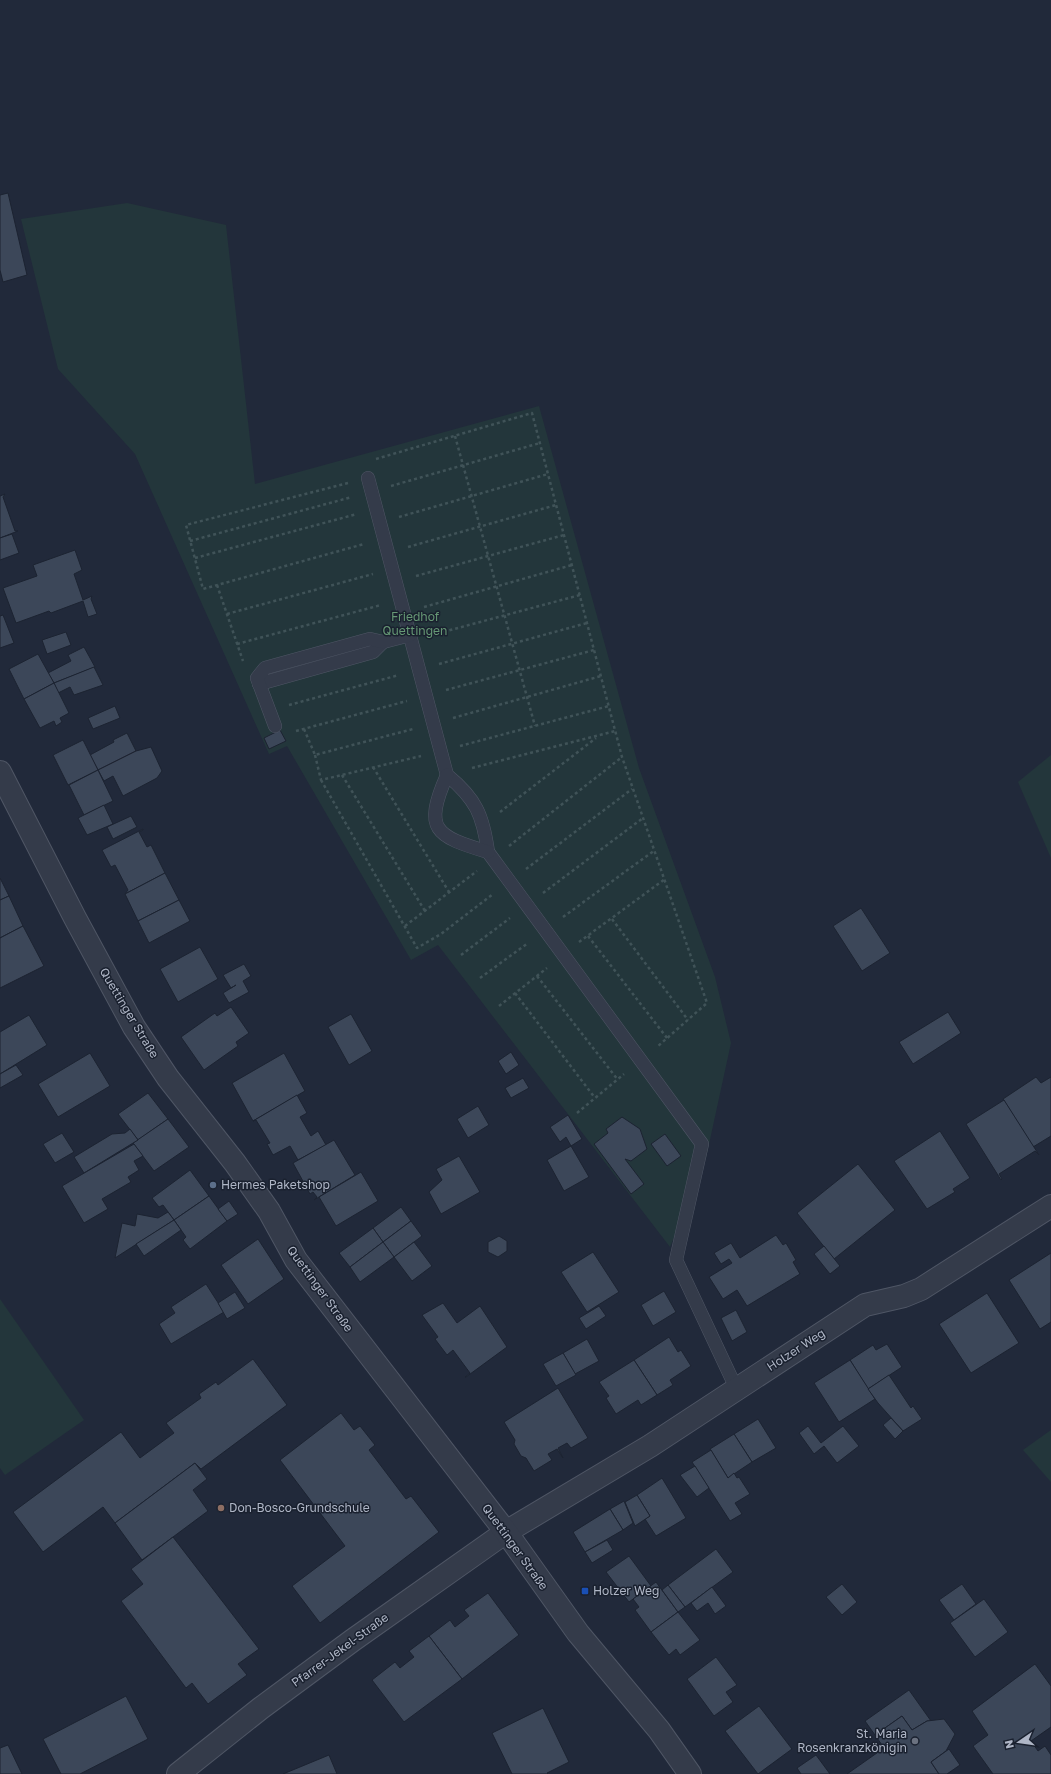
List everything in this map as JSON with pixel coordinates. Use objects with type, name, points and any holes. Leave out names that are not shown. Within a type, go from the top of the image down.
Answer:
[{"type":"street","name":"Quettinger Straße","points":[[0,772],[75,918],[134,1027],[168,1078],[235,1163],[269,1211],[296,1260],[506,1532],[578,1633],[659,1730],[690,1774]]},
{"type":"street","name":"Holzer Weg","points":[[506,1532],[650,1446],[866,1304],[904,1296],[921,1289],[1051,1206]]},
{"type":"street","name":"Pfarrer-Jekel-Straße","points":[[178,1774],[261,1708],[347,1644],[506,1532]]},
{"type":"lane","points":[[368,478],[447,775],[470,796],[477,806],[490,855],[702,1144],[676,1260],[737,1390]]},
{"type":"lane","points":[[276,726],[258,681],[264,668],[370,639],[383,642],[411,638]]},
{"type":"lane","points":[[447,775],[434,810],[435,823],[447,838],[490,855]]},
{"type":"path","points":[[384,538],[203,589],[186,526],[368,478],[377,459],[532,413],[622,757],[708,1003]]},
{"type":"path","points":[[455,436],[535,726]]},
{"type":"path","points":[[380,522],[548,474]]},
{"type":"path","points":[[388,552],[556,505]]},
{"type":"path","points":[[195,558],[376,508]]},
{"type":"path","points":[[396,582],[564,535]]},
{"type":"path","points":[[404,613],[572,566]]},
{"type":"path","points":[[227,614],[392,568]]},
{"type":"path","points":[[217,585],[245,668],[258,681]]},
{"type":"path","points":[[411,638],[580,595]]},
{"type":"path","points":[[237,644],[400,599]]},
{"type":"path","points":[[447,775],[615,731]]},
{"type":"path","points":[[483,824],[598,736]]},
{"type":"path","points":[[405,926],[449,892],[490,855],[622,757]]},
{"type":"path","points":[[373,767],[449,892]]},
{"type":"path","points":[[342,774],[425,911]]},
{"type":"path","points":[[321,780],[417,948]]},
{"type":"path","points":[[462,955],[643,818]]},
{"type":"path","points":[[480,978],[655,850]]},
{"type":"path","points":[[612,919],[688,1020]]},
{"type":"path","points":[[588,936],[667,1038]]},
{"type":"path","points":[[537,976],[618,1080]]},
{"type":"path","points":[[514,994],[595,1098]]},
{"type":"green space","name":"Friedhof Quettingen","points":[[127,203],[226,225],[255,484],[539,406],[639,768],[715,977],[731,1043],[706,1158],[670,1247],[438,945],[411,960],[287,746],[269,754],[135,454],[58,369],[21,219]]},
{"type":"green space","points":[[1051,755],[1051,858],[1018,782]]},
{"type":"green space","points":[[0,1299],[84,1420],[5,1475],[0,1468]]},
{"type":"green space","points":[[1051,1430],[1051,1482],[1023,1450]]},
{"type":"building","points":[[8,193],[27,275],[3,282],[0,270],[0,195]]},
{"type":"building","points":[[5,494],[3,497],[15,531],[18,531],[0,538],[0,496]]},
{"type":"building","points":[[12,534],[19,553],[0,560],[0,538]]},
{"type":"building","points":[[75,550],[82,570],[74,574],[83,600],[92,596],[91,599],[97,614],[88,617],[83,601],[51,613],[49,611],[16,623],[3,588],[37,576],[33,565]]},
{"type":"building","points":[[3,615],[14,643],[0,648],[0,616]]},
{"type":"building","points":[[66,632],[71,645],[47,654],[42,640]]},
{"type":"building","points":[[84,647],[95,667],[54,683],[48,673],[71,661],[68,655]]},
{"type":"building","points":[[38,654],[54,683],[24,699],[9,669]]},
{"type":"building","points":[[94,667],[103,685],[74,695],[70,687],[58,693],[54,683]]},
{"type":"building","points":[[54,683],[69,713],[60,718],[62,722],[56,726],[54,721],[40,728],[24,699]]},
{"type":"building","points":[[115,706],[120,718],[93,729],[88,718]]},
{"type":"building","points":[[280,730],[286,741],[269,749],[264,738]]},
{"type":"building","points":[[127,733],[136,751],[98,770],[90,755]]},
{"type":"building","points":[[83,740],[98,770],[68,785],[53,755]]},
{"type":"building","points":[[151,747],[162,771],[157,778],[123,796],[113,776],[104,781],[98,770],[136,751]]},
{"type":"building","points":[[98,770],[113,801],[84,815],[69,785]]},
{"type":"building","points":[[104,805],[113,824],[87,835],[78,818]]},
{"type":"building","points":[[131,816],[137,827],[113,839],[107,827]]},
{"type":"building","points":[[143,829],[139,832],[147,847],[151,845],[165,873],[125,894],[128,890],[115,865],[111,867],[102,850]]},
{"type":"building","points":[[165,873],[179,900],[138,921],[125,894]]},
{"type":"building","points":[[0,878],[9,896],[0,900]]},
{"type":"building","points":[[9,896],[23,926],[0,938],[0,900]]},
{"type":"building","points":[[179,900],[190,921],[149,943],[138,921]]},
{"type":"building","points":[[861,908],[890,953],[862,971],[833,926]]},
{"type":"building","points":[[23,926],[44,966],[0,988],[0,938]]},
{"type":"building","points":[[200,947],[218,979],[178,1002],[160,969]]},
{"type":"building","points":[[244,964],[251,976],[243,981],[249,992],[229,1003],[223,993],[236,985],[231,988],[223,975]]},
{"type":"building","points":[[231,1007],[249,1033],[236,1042],[238,1046],[204,1070],[181,1037],[215,1013],[217,1016]]},
{"type":"building","points":[[948,1012],[961,1033],[913,1064],[899,1042]]},
{"type":"building","points":[[351,1014],[372,1051],[349,1065],[328,1027]]},
{"type":"building","points":[[29,1015],[47,1045],[0,1074],[0,1032]]},
{"type":"building","points":[[511,1052],[519,1065],[506,1074],[498,1061]]},
{"type":"building","points":[[90,1053],[110,1086],[58,1117],[38,1084]]},
{"type":"building","points":[[284,1053],[305,1091],[253,1121],[232,1083]]},
{"type":"building","points":[[16,1065],[23,1075],[0,1088],[0,1074]]},
{"type":"building","points":[[1036,1077],[1041,1083],[1051,1077],[1051,1136],[1033,1147],[1003,1099]]},
{"type":"building","points":[[523,1078],[529,1088],[511,1098],[505,1088]]},
{"type":"building","points":[[148,1093],[168,1119],[138,1140],[118,1114]]},
{"type":"building","points":[[297,1095],[307,1113],[300,1117],[311,1136],[318,1131],[326,1145],[298,1160],[290,1146],[273,1155],[267,1144],[270,1143],[256,1120],[253,1121]]},
{"type":"building","points":[[1004,1100],[1039,1155],[1035,1151],[999,1174],[1002,1179],[1001,1180],[966,1124]]},
{"type":"building","points":[[478,1106],[489,1125],[468,1138],[457,1119]]},
{"type":"building","points":[[568,1115],[582,1139],[571,1146],[566,1137],[560,1142],[550,1127]]},
{"type":"building","points":[[622,1117],[640,1129],[647,1149],[631,1161],[625,1159],[644,1184],[631,1194],[594,1144],[608,1133],[606,1129]]},
{"type":"building","points":[[168,1119],[189,1147],[154,1171],[133,1143]]},
{"type":"building","points":[[130,1129],[138,1140],[84,1173],[74,1157],[112,1134],[125,1133]]},
{"type":"building","points":[[940,1131],[970,1178],[953,1189],[955,1192],[927,1209],[894,1161]]},
{"type":"building","points":[[62,1133],[74,1152],[55,1163],[43,1144]]},
{"type":"building","points":[[665,1134],[681,1156],[667,1166],[651,1144]]},
{"type":"building","points":[[334,1140],[355,1175],[314,1200],[317,1197],[313,1192],[310,1194],[293,1163]]},
{"type":"building","points":[[134,1144],[143,1156],[134,1161],[139,1170],[128,1177],[131,1182],[102,1199],[108,1209],[84,1223],[62,1186]]},
{"type":"building","points":[[571,1146],[589,1177],[564,1191],[547,1160]]},
{"type":"building","points":[[459,1156],[480,1192],[441,1214],[429,1192],[442,1180],[436,1169]]},
{"type":"building","points":[[858,1164],[895,1210],[834,1259],[797,1213]]},
{"type":"building","points":[[190,1170],[209,1196],[174,1220],[163,1205],[159,1207],[152,1198]]},
{"type":"building","points":[[361,1172],[378,1201],[336,1226],[319,1197]]},
{"type":"building","points":[[209,1196],[227,1221],[190,1249],[183,1240],[186,1237],[174,1220]]},
{"type":"building","points":[[229,1201],[238,1214],[227,1221],[218,1209]]},
{"type":"building","points":[[401,1207],[411,1221],[383,1242],[373,1228]]},
{"type":"building","points":[[168,1212],[174,1220],[115,1258],[122,1223],[135,1226],[137,1214],[158,1218]]},
{"type":"building","points":[[174,1220],[181,1230],[144,1256],[136,1244]]},
{"type":"building","points":[[411,1221],[422,1236],[394,1257],[383,1242]]},
{"type":"building","points":[[373,1228],[383,1242],[350,1267],[339,1253]]},
{"type":"building","points":[[776,1235],[783,1245],[786,1243],[796,1260],[793,1262],[800,1274],[747,1306],[737,1290],[723,1299],[709,1277],[732,1263],[729,1259],[721,1264],[714,1253],[731,1243],[740,1258]]},
{"type":"building","points":[[499,1236],[507,1241],[507,1251],[498,1257],[488,1252],[488,1242]]},
{"type":"building","points":[[258,1239],[284,1279],[248,1304],[221,1265]]},
{"type":"building","points":[[383,1242],[394,1257],[360,1282],[350,1267]]},
{"type":"building","points":[[414,1242],[432,1266],[412,1281],[394,1257]]},
{"type":"building","points":[[824,1246],[840,1266],[830,1274],[814,1254]]},
{"type":"building","points":[[593,1252],[619,1292],[587,1312],[561,1272]]},
{"type":"building","points":[[1051,1253],[1051,1322],[1040,1329],[1009,1280]]},
{"type":"building","points":[[206,1284],[224,1312],[171,1344],[159,1324],[175,1313],[171,1307]]},
{"type":"building","points":[[664,1291],[676,1312],[653,1326],[641,1305]]},
{"type":"building","points":[[235,1292],[245,1308],[227,1319],[218,1303]]},
{"type":"building","points":[[987,1293],[1019,1343],[971,1373],[939,1324]]},
{"type":"building","points":[[443,1303],[457,1323],[480,1306],[507,1347],[465,1377],[470,1373],[453,1350],[447,1355],[435,1339],[438,1337],[422,1315]]},
{"type":"building","points":[[599,1306],[606,1316],[586,1329],[579,1318]]},
{"type":"building","points":[[736,1310],[747,1332],[732,1341],[721,1318]]},
{"type":"building","points":[[669,1337],[678,1352],[681,1350],[691,1366],[670,1380],[673,1385],[657,1395],[634,1360]]},
{"type":"building","points":[[587,1339],[599,1361],[575,1374],[563,1353]]},
{"type":"building","points":[[887,1344],[902,1367],[868,1389],[850,1360],[873,1345],[876,1350]]},
{"type":"building","points":[[563,1353],[576,1375],[556,1386],[543,1364]]},
{"type":"building","points":[[253,1359],[287,1405],[201,1469],[195,1463],[115,1523],[103,1507],[43,1552],[13,1512],[121,1432],[140,1458],[174,1433],[166,1423],[201,1398],[199,1394],[216,1382],[218,1385]]},
{"type":"building","points":[[634,1360],[657,1395],[641,1405],[638,1400],[616,1414],[606,1398],[609,1396],[599,1382]]},
{"type":"building","points":[[850,1360],[875,1399],[839,1422],[814,1383]]},
{"type":"building","points":[[889,1375],[911,1408],[913,1406],[922,1419],[903,1431],[878,1403],[868,1389]]},
{"type":"building","points":[[558,1388],[588,1438],[571,1448],[567,1443],[558,1448],[563,1458],[557,1449],[548,1454],[552,1460],[534,1471],[526,1458],[521,1456],[514,1444],[515,1440],[504,1422]]},
{"type":"building","points":[[341,1413],[354,1430],[360,1426],[375,1445],[369,1450],[406,1499],[411,1496],[439,1532],[320,1623],[292,1586],[345,1546],[280,1460]]},
{"type":"building","points":[[891,1418],[903,1431],[895,1439],[883,1425]]},
{"type":"building","points":[[758,1419],[776,1448],[752,1462],[734,1434]]},
{"type":"building","points":[[808,1426],[821,1443],[843,1426],[859,1446],[837,1463],[824,1446],[814,1454],[799,1433]]},
{"type":"building","points":[[734,1434],[752,1462],[728,1478],[710,1449]]},
{"type":"building","points":[[711,1450],[728,1478],[734,1473],[737,1478],[739,1477],[750,1494],[735,1503],[742,1514],[730,1521],[692,1462]]},
{"type":"building","points":[[195,1463],[207,1479],[193,1490],[208,1511],[142,1560],[115,1523]]},
{"type":"building","points":[[695,1466],[709,1488],[697,1497],[680,1475]]},
{"type":"building","points":[[662,1478],[686,1518],[656,1536],[645,1519],[650,1516],[637,1495]]},
{"type":"building","points":[[637,1495],[650,1516],[635,1526],[625,1502]]},
{"type":"building","points":[[624,1501],[633,1523],[623,1530],[610,1509]]},
{"type":"building","points":[[610,1509],[623,1530],[585,1552],[573,1532]]},
{"type":"building","points":[[173,1537],[259,1649],[238,1664],[247,1675],[208,1704],[192,1683],[186,1688],[121,1601],[143,1584],[131,1569]]},
{"type":"building","points":[[607,1540],[613,1550],[592,1563],[585,1552]]},
{"type":"building","points":[[716,1549],[733,1572],[685,1607],[668,1585]]},
{"type":"building","points":[[629,1556],[651,1586],[629,1602],[606,1572]]},
{"type":"building","points":[[656,1582],[678,1612],[651,1632],[635,1610],[639,1607],[633,1599]]},
{"type":"building","points":[[842,1584],[857,1602],[842,1615],[826,1597]]},
{"type":"building","points":[[962,1584],[976,1604],[954,1620],[939,1600]]},
{"type":"building","points":[[668,1585],[685,1607],[678,1612],[662,1590]]},
{"type":"building","points":[[712,1587],[726,1606],[715,1614],[708,1603],[697,1611],[691,1603]]},
{"type":"building","points":[[488,1593],[519,1635],[462,1679],[429,1636],[450,1620],[455,1627],[469,1616],[464,1610]]},
{"type":"building","points":[[984,1599],[1008,1632],[975,1657],[950,1623]]},
{"type":"building","points":[[678,1612],[700,1640],[680,1655],[676,1649],[669,1655],[651,1632]]},
{"type":"building","points":[[429,1636],[462,1679],[404,1722],[372,1680],[395,1662],[400,1668],[414,1657],[409,1651]]},
{"type":"building","points":[[716,1657],[737,1685],[726,1692],[733,1702],[714,1716],[687,1679]]},
{"type":"building","points":[[1035,1664],[1051,1686],[1051,1727],[1031,1741],[1038,1751],[1045,1746],[1051,1755],[1051,1774],[993,1774],[973,1746],[988,1735],[972,1711]]},
{"type":"building","points":[[909,1690],[931,1721],[927,1721],[912,1730],[902,1716],[875,1735],[865,1721]]},
{"type":"building","points":[[126,1696],[148,1739],[80,1774],[61,1774],[43,1739]]},
{"type":"building","points":[[759,1706],[792,1749],[758,1774],[725,1731]]},
{"type":"building","points":[[543,1708],[569,1762],[547,1773],[548,1774],[512,1774],[492,1733]]},
{"type":"building","name":"St. Maria Rosenkranzkönigin","points":[[902,1716],[912,1730],[927,1721],[944,1719],[955,1734],[946,1751],[931,1762],[939,1774],[847,1774],[884,1748],[875,1735]]},
{"type":"building","points":[[8,1745],[22,1774],[0,1774],[0,1748]]},
{"type":"building","points":[[949,1749],[960,1765],[947,1774],[939,1774],[931,1762]]},
{"type":"building","points":[[329,1755],[337,1774],[283,1774]]},
{"type":"building","points":[[816,1755],[830,1774],[801,1774],[797,1768]]},
{"type":"place","name":"Hermes Paketshop","points":[[213,1185]]},
{"type":"place","name":"Don-Bosco-Grundschule","points":[[221,1508]]},
{"type":"place","name":"Holzer Weg","points":[[585,1591]]},
{"type":"place","name":"St. Maria Rosenkranzkönigin","points":[[915,1741]]}]
